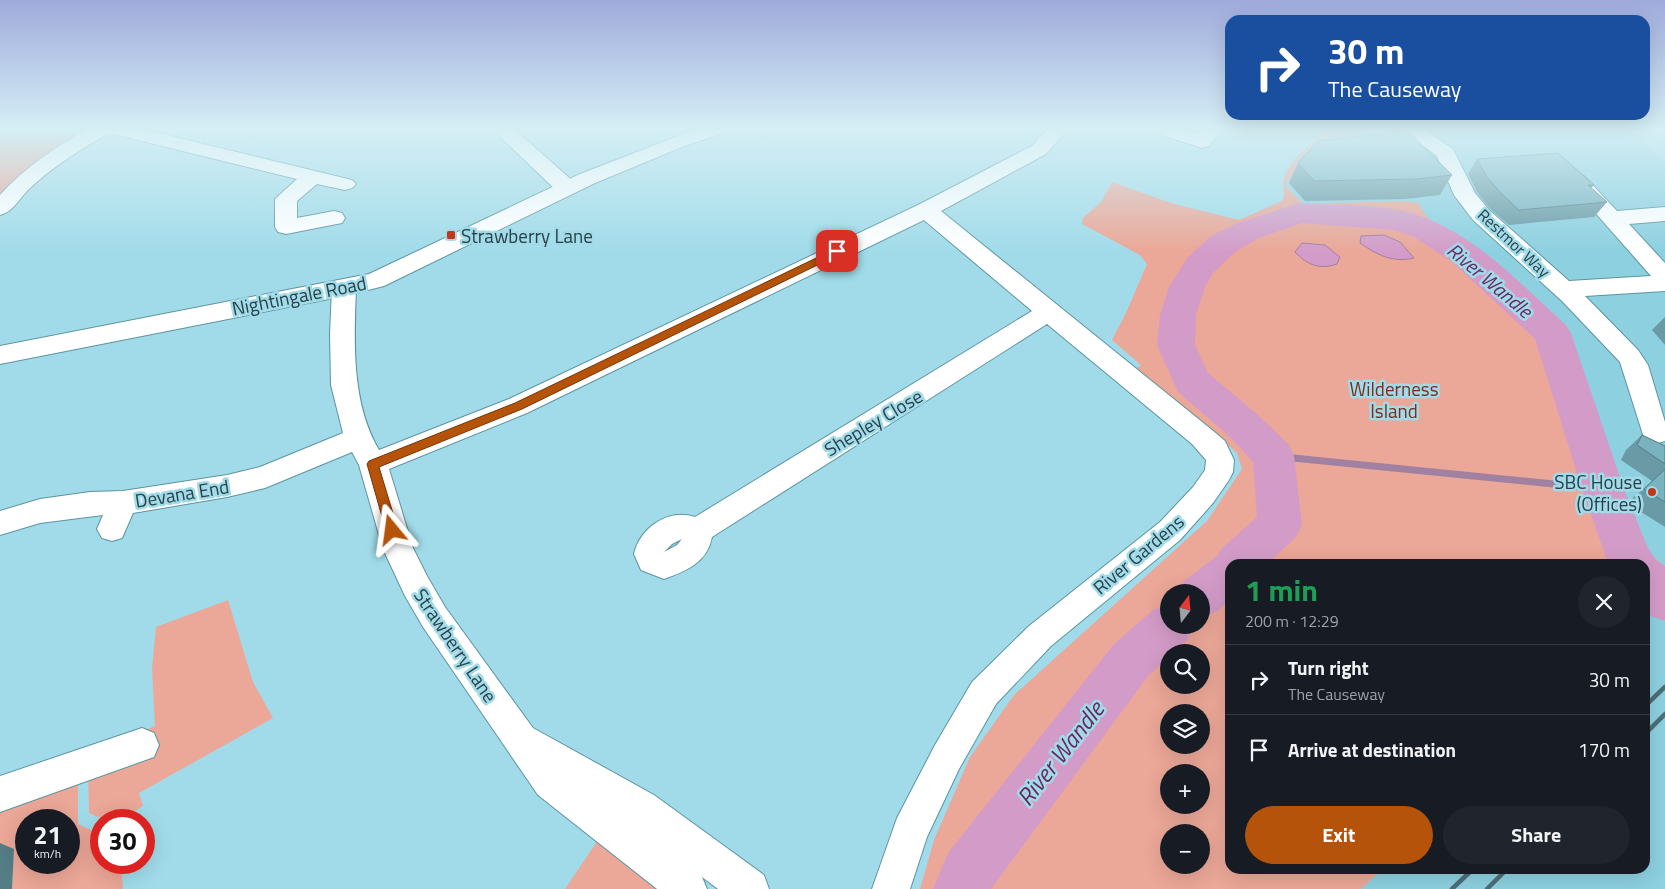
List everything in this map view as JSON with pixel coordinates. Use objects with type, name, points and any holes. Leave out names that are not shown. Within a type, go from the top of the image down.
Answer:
[{"type":"street","points":[[0,208],[37,169]]},
{"type":"street","points":[[286,169],[346,184]]},
{"type":"street","points":[[547,169],[567,188]]},
{"type":"street","name":"Nightingale Road","points":[[0,355],[344,288],[376,280],[567,188],[611,169]]},
{"type":"street","points":[[373,464],[518,406],[926,210],[1004,169]]},
{"type":"street","name":"Restmor Way","points":[[1454,169],[1465,194],[1481,215],[1564,289],[1611,335],[1635,365],[1655,434]]},
{"type":"street","points":[[1573,175],[1665,277]]},
{"type":"street","points":[[313,176],[286,199],[286,227],[334,218]]},
{"type":"street","name":"River Gardens","points":[[891,889],[910,831],[947,757],[984,693],[1040,636],[1119,570],[1170,531],[1203,496],[1219,472],[1220,460],[1202,437],[926,210]]},
{"type":"street","points":[[1612,218],[1665,214]]},
{"type":"street","name":"Restmor Way","points":[[1564,289],[1665,283]]},
{"type":"street","name":"Strawberry Lane","points":[[344,288],[342,334],[344,385],[358,438],[373,464],[395,540],[416,586],[442,629],[551,782],[688,889]]},
{"type":"street","name":"Shepley Close","points":[[696,531],[1048,312]]},
{"type":"street","name":"Devana End","points":[[0,522],[40,511],[90,504],[118,516],[265,477],[358,438]]},
{"type":"street","name":"Strawberry Lane","points":[[519,739],[641,808],[750,889]]},
{"type":"street","points":[[0,794],[142,745]]},
{"type":"shaded area","points":[[1296,169],[1665,169],[1665,567],[1652,555],[1611,502],[1570,339],[1425,216],[1418,203],[1403,201],[1303,204],[1285,184]]},
{"type":"shaded area","points":[[1384,235],[1400,242],[1414,258],[1392,259],[1360,243],[1361,236]]},
{"type":"shaded area","points":[[1302,243],[1325,245],[1340,257],[1337,264],[1319,266],[1304,260],[1295,252]]},
{"type":"shaded area","points":[[1665,606],[1665,889],[1361,889],[1378,874],[1650,874],[1650,616]]},
{"type":"green space","points":[[0,169],[34,169],[0,193]]},
{"type":"green space","name":"Wilderness Island","points":[[1287,169],[1299,169],[1285,185],[1303,204],[1403,201],[1418,203],[1426,216],[1518,285],[1570,339],[1611,502],[1652,555],[1665,567],[1665,606],[1650,616],[1650,559],[1225,559],[1225,874],[1378,874],[1361,889],[920,889],[934,840],[970,757],[1014,695],[1207,521],[1242,469],[1237,453],[1204,423],[1132,371],[1141,365],[1112,340],[1147,264],[1140,255],[1082,224],[1083,218],[1101,202],[1112,182],[1174,204],[1239,220],[1282,201],[1284,177]]},
{"type":"green space","points":[[228,600],[253,682],[273,718],[139,793],[143,806],[138,809],[90,809],[90,813],[88,768],[143,731],[155,726],[152,669],[156,627]]},
{"type":"green space","points":[[78,772],[78,809],[15,809],[15,874],[80,874],[80,825],[90,830],[90,874],[122,874],[123,889],[12,889],[14,849],[0,854],[0,798]]},
{"type":"green space","points":[[602,834],[676,889],[565,889]]},
{"type":"building","points":[[1304,169],[1446,169],[1452,175],[1416,179],[1314,181]]},
{"type":"building","points":[[1483,169],[1577,169],[1594,185],[1588,185],[1607,202],[1519,210],[1487,177]]},
{"type":"building","points":[[1642,435],[1665,446],[1665,464],[1637,445]]},
{"type":"building","points":[[1665,469],[1665,502],[1644,489]]},
{"type":"waterway","name":"River Wandle","points":[[1242,559],[1280,524],[1273,456],[1244,426],[1192,382],[1176,345],[1178,315],[1187,287],[1199,266],[1223,244],[1247,231],[1299,213],[1397,220],[1426,230],[1463,253],[1552,333],[1603,489],[1631,559]]},
{"type":"waterway","points":[[1273,456],[1603,489]]},
{"type":"waterway","name":"River Wandle","points":[[1210,588],[1225,574]]},
{"type":"waterway","name":"River Wandle","points":[[1650,582],[1665,600]]},
{"type":"waterway","name":"River Wandle","points":[[962,889],[968,873],[1131,660],[1160,634]]},
{"type":"railway","points":[[1650,701],[1665,687]]},
{"type":"railway","points":[[1650,729],[1665,714]]},
{"type":"railway","points":[[1452,889],[1468,874]]},
{"type":"railway","points":[[1487,889],[1502,874]]},
{"type":"place","name":"Strawberry Lane","points":[[451,235]]},
{"type":"place","name":"SBC House (Offices)","points":[[1652,492]]},
{"type":"route","points":[[392,530],[373,464],[518,406],[837,251]]}]
